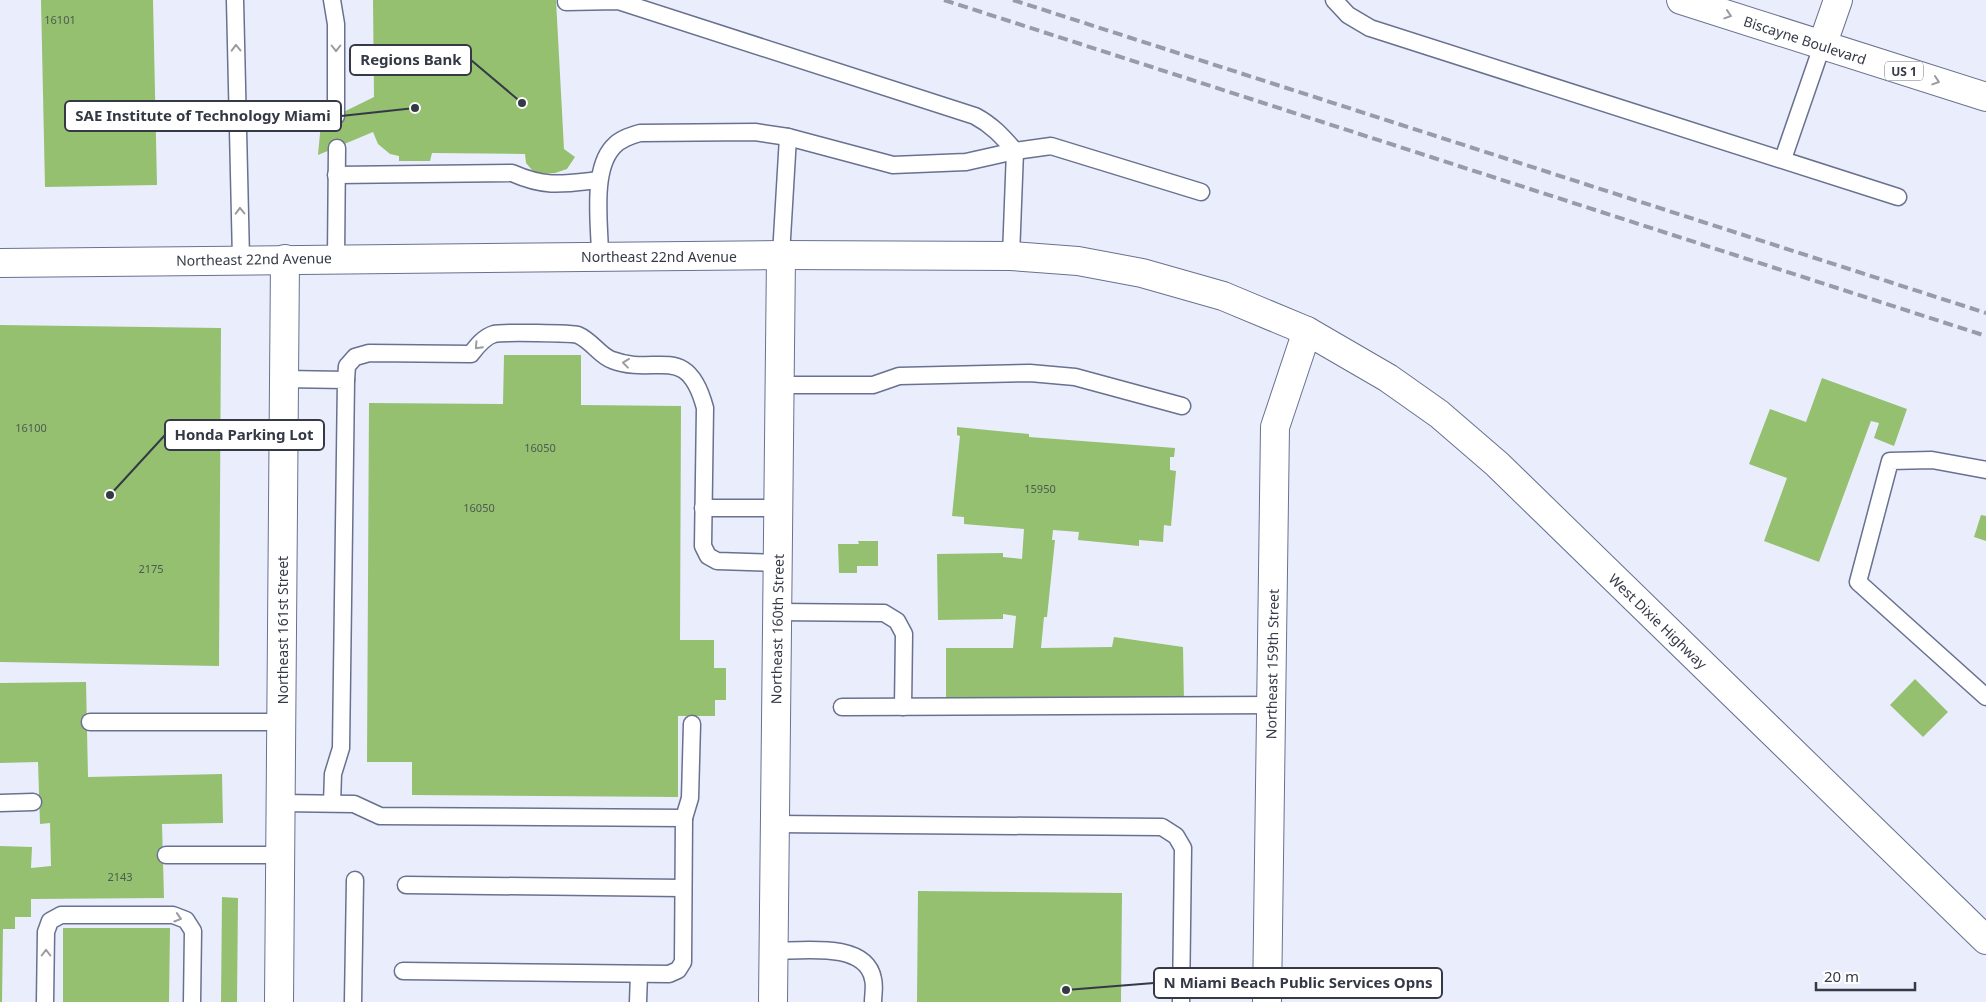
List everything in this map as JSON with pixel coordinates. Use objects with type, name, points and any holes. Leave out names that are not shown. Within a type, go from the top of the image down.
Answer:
[{"type":"main road","name":"Biscayne Boulevard","points":[[1681,0],[1986,97]]},
{"type":"main road","points":[[1822,46],[1838,0]]},
{"type":"main road","name":"Northeast 22nd Avenue","points":[[0,263],[336,258],[781,255],[1012,256],[1078,261],[1142,273],[1223,296],[1307,331]]},
{"type":"main road","name":"Northeast 160th Street","points":[[773,1002],[781,255]]},
{"type":"main road","name":"Northeast 161st Street","points":[[279,1002],[285,259]]},
{"type":"main road","name":"Northeast 159th Street","points":[[1267,1002],[1275,427],[1307,331]]},
{"type":"main road","name":"West Dixie Highway","points":[[1307,331],[1388,378],[1439,414],[1497,464],[1986,940]]},
{"type":"lane","points":[[235,0],[241,259]]},
{"type":"lane","points":[[332,0],[336,24],[336,116]]},
{"type":"lane","points":[[1334,0],[1348,15],[1370,28],[1898,197]]},
{"type":"lane","points":[[566,2],[618,1],[974,116],[997,130],[1015,151],[1012,256]]},
{"type":"lane","points":[[1783,159],[1822,46]]},
{"type":"lane","points":[[600,257],[599,180],[604,162],[613,147],[625,138],[640,133],[755,132],[788,137],[893,165],[966,162],[1015,151],[1051,146],[1202,192]]},
{"type":"lane","points":[[781,255],[788,137]]},
{"type":"lane","points":[[336,258],[337,148]]},
{"type":"lane","points":[[336,175],[512,173],[530,181],[553,185],[599,180]]},
{"type":"lane","points":[[332,803],[333,774],[341,748],[346,380],[347,366],[355,357],[369,353],[471,354],[480,342],[494,334],[577,334],[593,344],[608,359],[616,362],[624,364],[675,365],[691,375],[700,391],[705,408],[703,546],[708,556],[717,561],[778,562]]},
{"type":"lane","points":[[780,385],[873,385],[899,376],[1030,373],[1075,377],[1182,406]]},
{"type":"lane","points":[[284,380],[346,380]]},
{"type":"lane","points":[[1986,470],[1932,460],[1890,461],[1858,582],[1986,697]]},
{"type":"lane","points":[[704,508],[779,508]]},
{"type":"lane","points":[[776,612],[884,613],[897,621],[904,634],[903,707]]},
{"type":"lane","points":[[842,708],[1271,705]]},
{"type":"lane","points":[[90,722],[281,722]]},
{"type":"lane","points":[[403,971],[669,974],[678,970],[683,962],[684,818],[690,798],[692,724]]},
{"type":"lane","points":[[0,803],[33,802]]},
{"type":"lane","points":[[281,802],[354,804],[380,816],[684,818]]},
{"type":"lane","points":[[774,824],[1162,827],[1176,836],[1183,848],[1181,1002]]},
{"type":"lane","points":[[166,855],[280,855]]},
{"type":"lane","points":[[353,1002],[355,880]]},
{"type":"lane","points":[[406,885],[683,888]]},
{"type":"lane","points":[[46,1002],[46,932],[50,921],[61,915],[173,915],[186,920],[193,931],[192,1002]]},
{"type":"lane","points":[[773,951],[846,951],[863,961],[873,978],[873,1002]]},
{"type":"lane","points":[[638,1002],[639,974]]},
{"type":"building","points":[[41,0],[153,0],[157,185],[45,187]]},
{"type":"building","points":[[373,0],[556,0],[564,149],[575,157],[567,169],[555,173],[540,174],[532,170],[526,163],[525,154],[432,153],[430,161],[399,161],[399,156],[390,154],[378,144],[373,132],[318,155],[321,123],[374,97]]},
{"type":"building","points":[[0,325],[221,328],[219,666],[0,662]]},
{"type":"building","points":[[504,355],[581,355],[581,405],[681,406],[680,640],[714,640],[714,668],[726,668],[726,700],[715,700],[715,716],[678,716],[678,797],[412,795],[412,762],[367,762],[369,403],[503,404]]},
{"type":"building","points":[[1822,378],[1907,409],[1894,446],[1874,438],[1879,423],[1871,421],[1819,562],[1764,541],[1787,478],[1749,464],[1770,409],[1806,422]]},
{"type":"building","points":[[957,427],[1029,434],[1029,437],[1175,448],[1174,457],[1170,457],[1170,470],[1176,471],[1171,526],[1164,525],[1163,542],[1139,540],[1139,546],[1078,540],[1079,532],[1053,530],[1052,540],[1055,540],[1047,617],[1044,617],[1041,648],[1112,647],[1114,637],[1183,647],[1184,701],[946,703],[946,648],[1013,648],[1016,616],[1003,614],[1003,619],[938,620],[937,554],[1003,553],[1003,557],[1022,559],[1024,529],[964,524],[964,517],[952,516],[960,436],[957,435]]},
{"type":"building","points":[[1981,515],[1986,516],[1986,541],[1974,537]]},
{"type":"building","points":[[858,541],[878,541],[878,566],[857,566],[857,573],[839,573],[838,544],[859,544]]},
{"type":"building","points":[[1915,679],[1948,712],[1923,737],[1890,705]]},
{"type":"building","points":[[86,682],[88,777],[222,774],[223,823],[162,824],[164,898],[31,899],[31,917],[15,917],[15,929],[3,929],[2,1002],[0,1002],[0,846],[32,847],[31,868],[51,866],[50,823],[40,824],[38,762],[0,763],[0,683]]},
{"type":"building","points":[[918,891],[1122,893],[1121,1002],[917,1002]]},
{"type":"building","points":[[222,897],[238,898],[237,1002],[221,1002]]},
{"type":"building","points":[[63,928],[170,928],[169,1002],[63,1002]]},
{"type":"railway","points":[[944,0],[1986,336]]},
{"type":"railway","points":[[1013,0],[1986,313]]},
{"type":"place","name":"Regions Bank","points":[[522,103]]},
{"type":"place","name":"SAE Institute of Technology Miami","points":[[415,108]]},
{"type":"place","name":"Honda Parking Lot","points":[[110,495]]},
{"type":"place","name":"N Miami Beach Public Services Opns","points":[[1066,990]]}]
